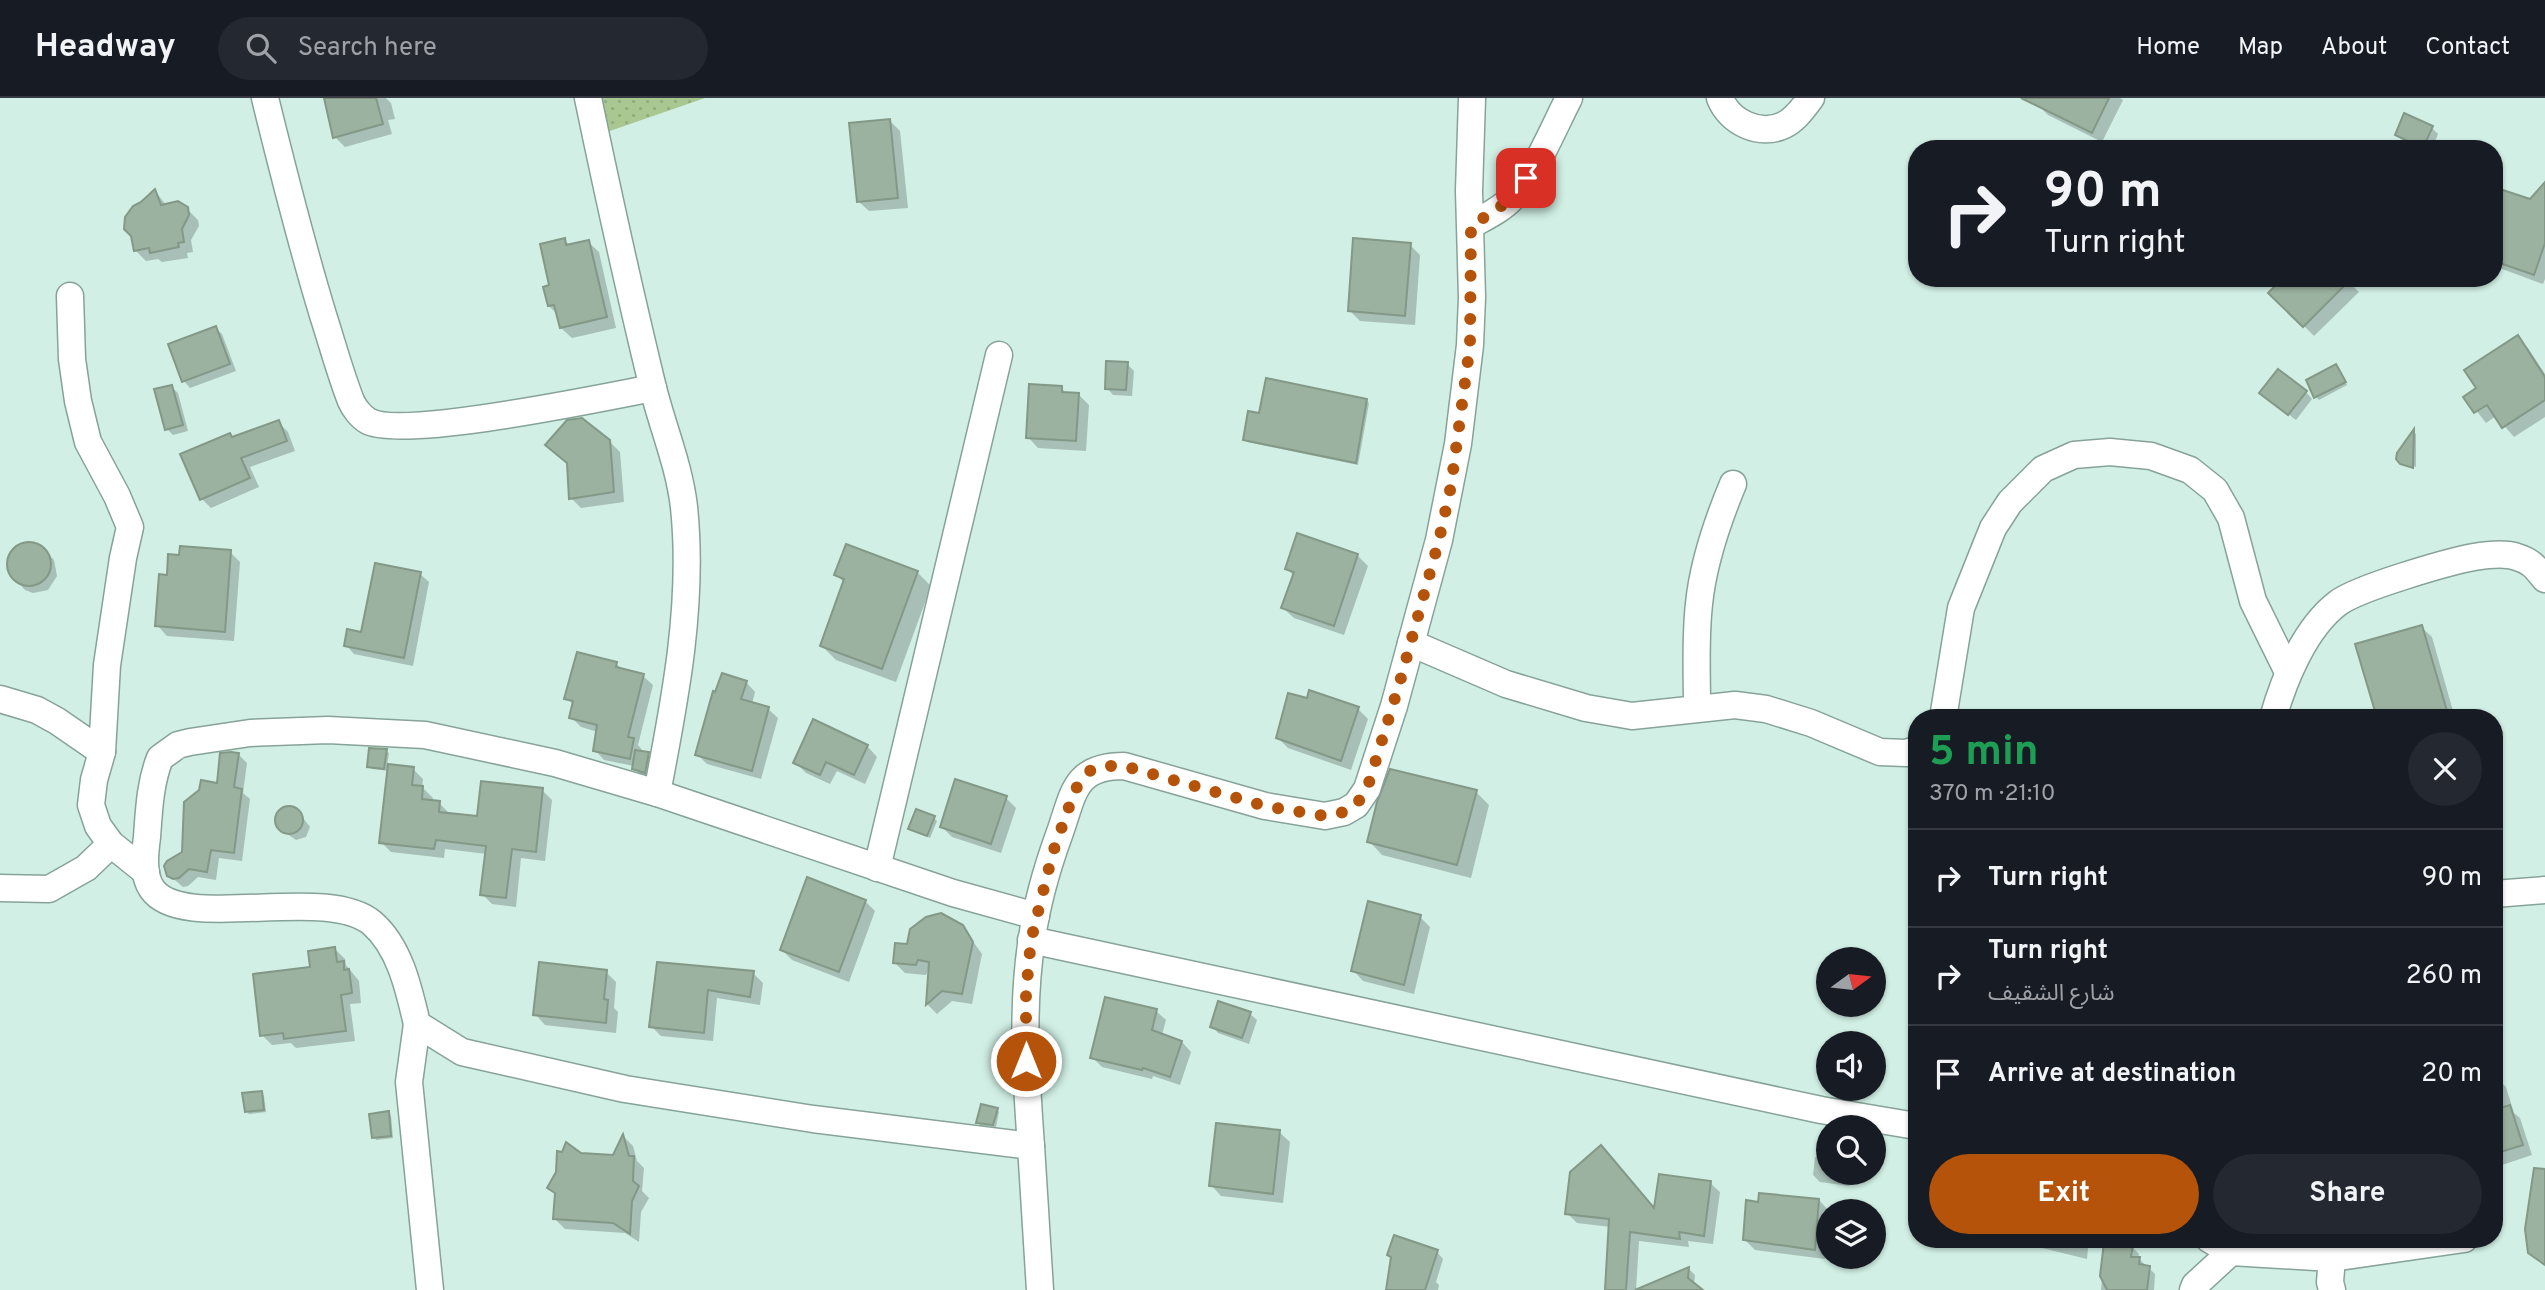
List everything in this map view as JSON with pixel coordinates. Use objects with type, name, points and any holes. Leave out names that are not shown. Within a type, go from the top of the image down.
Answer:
[{"type":"street","points":[[265,98],[305,255],[337,358],[352,403],[369,422],[384,425],[437,424],[572,404],[653,388]]},
{"type":"street","points":[[588,98],[653,388],[676,460],[684,505],[686,537],[682,640],[674,707],[657,793]]},
{"type":"street","points":[[1040,1290],[1025,1071],[1026,993],[1033,928],[1053,852],[1075,790],[1091,770],[1105,766],[1124,766],[1265,806],[1325,816],[1344,812],[1356,805],[1367,789],[1439,540],[1458,444],[1470,345],[1469,191],[1472,98]]},
{"type":"street","points":[[1471,225],[1497,211],[1512,198],[1569,98]]},
{"type":"street","points":[[1720,98],[1733,118],[1749,127],[1764,130],[1780,127],[1788,122],[1811,98]]},
{"type":"street","points":[[70,296],[72,359],[78,401],[89,442],[130,527],[107,665],[102,752],[94,780],[91,805],[98,826],[111,844],[146,872]]},
{"type":"street","points":[[877,868],[999,355]]},
{"type":"street","points":[[1944,709],[1961,608],[1993,528],[2010,502],[2043,469],[2074,455],[2110,452],[2151,456],[2190,470],[2215,490],[2231,518],[2253,601],[2288,672]]},
{"type":"street","points":[[1698,708],[1696,643],[1699,600],[1718,520],[1733,484]]},
{"type":"street","points":[[2276,709],[2288,672],[2321,620],[2339,602],[2365,590],[2476,556],[2514,556],[2532,563],[2545,579]]},
{"type":"street","points":[[1410,643],[1506,684],[1586,708],[1632,716],[1663,715],[1698,708],[1735,705],[1766,709],[1811,723],[1880,752],[1908,752]]},
{"type":"street","points":[[0,699],[37,710],[102,752]]},
{"type":"street","points":[[430,1290],[409,1082],[417,1024],[410,992],[388,944],[372,924],[354,912],[333,907],[262,909],[186,906],[159,897],[150,887],[146,872],[149,802],[160,758],[178,745],[250,733],[328,730],[425,735],[555,763],[657,793],[953,893],[1033,928],[1821,1110],[1908,1125]]},
{"type":"street","points":[[0,888],[50,889],[86,867],[111,844]]},
{"type":"street","points":[[2503,893],[2545,890]]},
{"type":"street","points":[[417,1024],[462,1052],[625,1089],[813,1119],[1031,1146]]},
{"type":"street","points":[[2193,1290],[2219,1248]]},
{"type":"street","points":[[2268,1248],[2332,1258],[2401,1248]]},
{"type":"street","points":[[2332,1258],[2332,1290]]},
{"type":"green space","points":[[599,98],[705,98],[607,132]]},
{"type":"building","points":[[324,98],[376,98],[383,124],[333,138]]},
{"type":"building","points":[[2021,98],[2109,98],[2092,133]]},
{"type":"building","points":[[2404,113],[2433,126],[2427,140],[2406,140],[2395,135]]},
{"type":"building","points":[[890,119],[898,198],[857,202],[849,123]]},
{"type":"building","points":[[2545,182],[2545,243],[2534,275],[2503,264],[2503,190],[2530,199]]},
{"type":"building","points":[[155,189],[161,205],[178,201],[188,207],[189,215],[182,229],[184,242],[178,243],[179,247],[150,253],[149,248],[134,251],[131,236],[124,229],[125,217],[133,206]]},
{"type":"building","points":[[565,238],[566,245],[589,240],[607,317],[560,328],[554,305],[548,306],[543,287],[549,285],[540,244]]},
{"type":"building","points":[[1353,238],[1411,243],[1405,316],[1348,311]]},
{"type":"building","points":[[2274,287],[2343,287],[2303,327],[2268,293]]},
{"type":"building","points":[[216,326],[230,364],[182,382],[168,344]]},
{"type":"building","points":[[2518,335],[2545,377],[2545,400],[2502,428],[2487,405],[2474,413],[2463,397],[2476,388],[2464,370]]},
{"type":"building","points":[[1106,361],[1128,362],[1126,390],[1105,389]]},
{"type":"building","points":[[2336,364],[2346,382],[2314,398],[2306,380]]},
{"type":"building","points":[[2278,369],[2307,391],[2288,415],[2259,393]]},
{"type":"building","points":[[1266,378],[1367,399],[1356,463],[1243,440],[1248,411],[1259,413]]},
{"type":"building","points":[[1029,384],[1062,386],[1062,392],[1079,393],[1076,441],[1026,438]]},
{"type":"building","points":[[172,385],[183,425],[165,430],[154,389]]},
{"type":"building","points":[[582,418],[610,440],[614,492],[569,499],[567,463],[545,445],[567,420]]},
{"type":"building","points":[[279,420],[287,441],[241,458],[250,478],[200,500],[180,454],[230,433],[232,437]]},
{"type":"building","points":[[2414,429],[2413,468],[2400,464],[2396,459],[2397,453]]},
{"type":"building","points":[[1297,533],[1358,554],[1334,626],[1281,608],[1294,572],[1285,569]]},
{"type":"building","points":[[29,542],[38,543],[45,548],[50,555],[50,573],[45,580],[38,585],[29,586],[20,585],[13,580],[8,573],[7,564],[8,555],[13,548],[20,543]]},
{"type":"building","points":[[846,544],[918,571],[882,669],[820,646],[844,579],[834,575]]},
{"type":"building","points":[[180,546],[231,550],[225,632],[155,626],[159,574],[167,575],[168,554],[179,555]]},
{"type":"building","points":[[375,563],[421,572],[404,658],[344,646],[347,629],[361,632]]},
{"type":"building","points":[[2422,625],[2446,709],[2374,709],[2355,644]]},
{"type":"building","points":[[577,652],[617,662],[616,667],[644,674],[628,737],[634,738],[630,759],[593,751],[597,725],[569,718],[573,701],[564,699]]},
{"type":"building","points":[[722,673],[747,681],[741,699],[769,707],[752,771],[695,755],[713,691],[715,692]]},
{"type":"building","points":[[1309,690],[1359,707],[1341,761],[1276,738],[1288,693],[1307,698]]},
{"type":"building","points":[[813,719],[868,745],[854,775],[826,762],[820,775],[793,763]]},
{"type":"building","points":[[369,748],[387,749],[384,769],[367,767]]},
{"type":"building","points":[[635,750],[649,752],[645,773],[632,769]]},
{"type":"building","points":[[220,753],[239,753],[234,787],[242,789],[234,853],[211,850],[207,872],[189,869],[179,878],[173,879],[167,876],[164,866],[167,861],[182,852],[184,802],[199,790],[201,780],[217,783]]},
{"type":"building","points":[[388,764],[414,767],[412,785],[423,786],[422,799],[440,801],[439,812],[477,816],[481,781],[543,788],[536,852],[512,849],[506,898],[480,895],[486,846],[436,840],[434,849],[379,843]]},
{"type":"building","points":[[1390,769],[1477,790],[1457,865],[1367,842],[1377,802]]},
{"type":"building","points":[[955,779],[1007,796],[991,844],[940,827]]},
{"type":"building","points":[[289,806],[299,810],[303,820],[299,830],[289,834],[279,830],[275,820],[279,810]]},
{"type":"building","points":[[916,809],[935,816],[927,836],[908,829]]},
{"type":"building","points":[[807,877],[866,900],[839,972],[780,950]]},
{"type":"building","points":[[1368,901],[1421,915],[1404,985],[1351,971]]},
{"type":"building","points":[[941,913],[963,925],[973,942],[962,994],[942,991],[926,1005],[929,962],[918,960],[916,965],[893,963],[895,943],[907,944],[910,929],[926,917]]},
{"type":"building","points":[[335,947],[337,962],[344,961],[344,970],[349,969],[352,993],[341,995],[346,1031],[284,1039],[283,1033],[260,1036],[253,974],[310,967],[308,951]]},
{"type":"building","points":[[539,962],[607,970],[604,999],[608,1000],[606,1023],[533,1015]]},
{"type":"building","points":[[657,962],[754,971],[750,997],[708,990],[704,1033],[649,1027]]},
{"type":"building","points":[[1105,997],[1157,1009],[1152,1030],[1182,1041],[1170,1077],[1143,1068],[1142,1070],[1090,1058]]},
{"type":"building","points":[[1218,1001],[1251,1012],[1242,1038],[1210,1027]]},
{"type":"building","points":[[262,1091],[264,1110],[245,1112],[242,1093]]},
{"type":"building","points":[[981,1104],[998,1108],[993,1125],[976,1123]]},
{"type":"building","points":[[2510,1105],[2523,1145],[2503,1151],[2503,1107]]},
{"type":"building","points":[[389,1111],[391,1136],[372,1138],[369,1114]]},
{"type":"building","points":[[1216,1123],[1280,1130],[1273,1194],[1209,1186]]},
{"type":"building","points":[[623,1134],[629,1156],[634,1156],[633,1181],[639,1186],[632,1201],[630,1234],[613,1223],[553,1219],[555,1193],[547,1188],[556,1172],[557,1151],[562,1152],[566,1142],[581,1153],[613,1155]]},
{"type":"building","points":[[1601,1145],[1654,1208],[1659,1174],[1711,1181],[1704,1236],[1679,1232],[1680,1239],[1630,1232],[1626,1290],[1605,1290],[1609,1219],[1565,1214],[1570,1172]]},
{"type":"building","points":[[2534,1168],[2545,1169],[2545,1265],[2528,1253],[2525,1229]]},
{"type":"building","points":[[1759,1193],[1819,1199],[1816,1199],[1815,1250],[1743,1240],[1746,1200],[1758,1202]]},
{"type":"building","points":[[1394,1235],[1438,1250],[1425,1290],[1386,1290],[1391,1257],[1387,1255]]},
{"type":"building","points":[[2103,1248],[2132,1248],[2131,1257],[2140,1257],[2139,1264],[2150,1266],[2147,1290],[2107,1290],[2100,1276]]},
{"type":"building","points":[[1689,1267],[1688,1278],[1703,1290],[1635,1290]]},
{"type":"route","points":[[1026,1061],[1026,993],[1036,916],[1053,852],[1075,790],[1091,770],[1105,766],[1124,766],[1265,806],[1310,815],[1325,816],[1344,812],[1356,805],[1367,789],[1394,706],[1451,486],[1470,345],[1471,225],[1497,211],[1512,198],[1526,178]]}]
